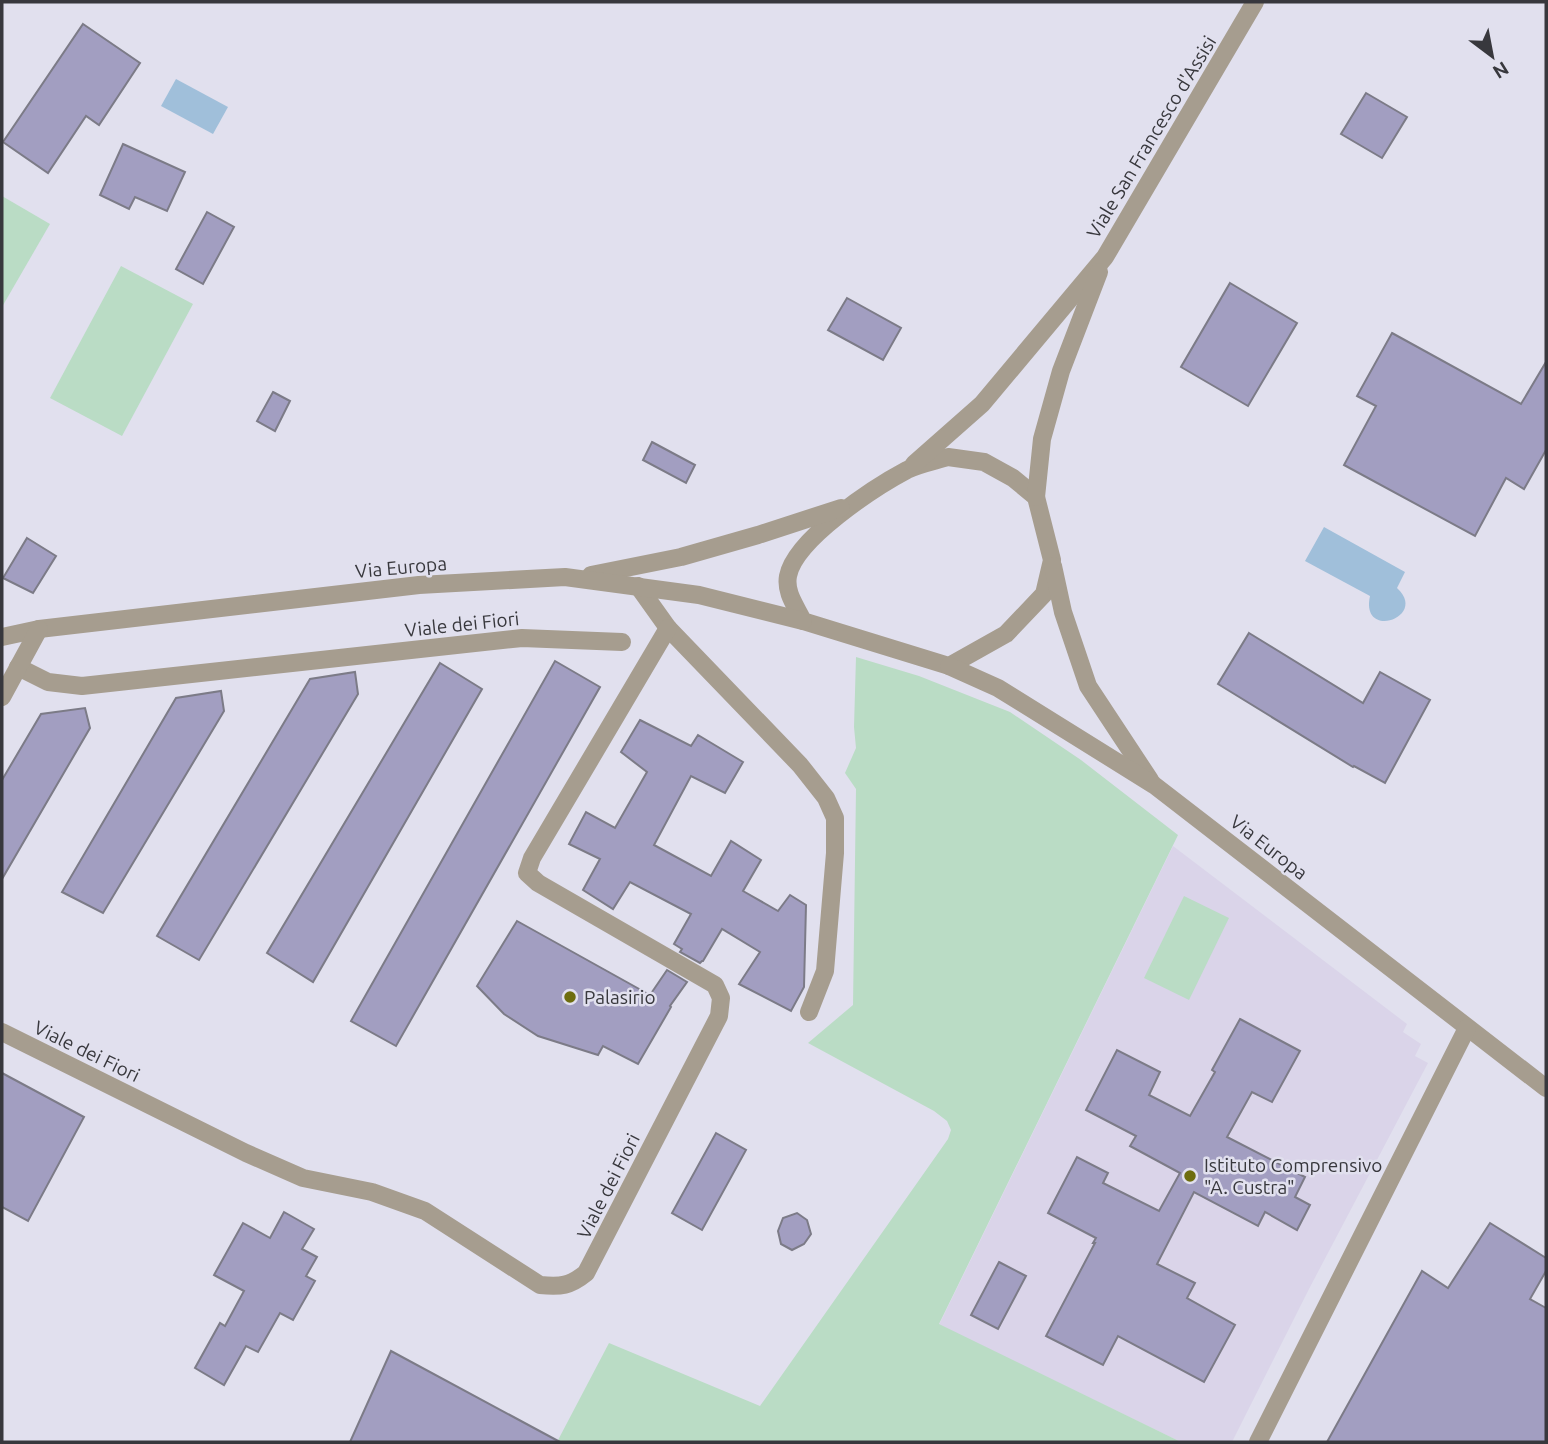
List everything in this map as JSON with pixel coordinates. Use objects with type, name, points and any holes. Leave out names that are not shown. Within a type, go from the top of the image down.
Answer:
[{"type":"street","name":"Viale San Francesco d'Assisi","points":[[1037,497],[1042,439],[1061,371],[1105,257],[1255,2]]},
{"type":"street","name":"Viale San Francesco d'Assisi","points":[[909,469],[982,404],[1105,257]]},
{"type":"street","points":[[1052,560],[1044,594],[1006,634],[949,666],[803,621],[788,592],[788,575],[796,558],[815,536],[848,506],[909,469],[948,457],[985,462],[1013,478],[1037,497],[1052,560],[1063,612],[1088,686],[1154,786]]},
{"type":"street","points":[[577,578],[681,557],[848,506]]},
{"type":"street","name":"Via Europa","points":[[2,636],[39,629],[419,585],[565,577],[699,594],[803,621]]},
{"type":"street","points":[[638,586],[668,628],[800,765],[826,798],[835,818],[835,853],[825,971],[808,1012]]},
{"type":"street","name":"Viale dei Fiori","points":[[2,1031],[246,1153],[303,1178],[372,1192],[425,1211],[540,1285],[573,1284],[586,1273],[719,1016],[721,998],[715,985],[538,883],[527,873],[532,858],[668,628]]},
{"type":"street","points":[[2,697],[39,629]]},
{"type":"street","name":"Viale dei Fiori","points":[[18,667],[48,682],[82,686],[522,638],[622,642]]},
{"type":"street","name":"Via Europa","points":[[949,666],[998,688],[1154,786],[1546,1088]]},
{"type":"street","points":[[1258,1442],[1467,1028]]},
{"type":"shaded area","name":"Istituto Comprensivo \"A. Custra\"","points":[[1173,846],[1407,1024],[1403,1032],[1421,1044],[1415,1056],[1428,1063],[1232,1442],[1181,1442],[939,1325]]},
{"type":"green space","points":[[2,196],[50,224],[2,307]]},
{"type":"green space","points":[[121,266],[193,304],[122,436],[50,398]]},
{"type":"green space","points":[[856,657],[919,676],[1010,712],[1081,760],[1178,835],[939,1324],[1181,1442],[557,1442],[609,1343],[760,1406],[948,1139],[951,1130],[947,1121],[934,1111],[808,1043],[853,1005],[856,789],[845,773],[856,748]]},
{"type":"green space","points":[[1184,896],[1229,918],[1189,1000],[1144,978]]},
{"type":"water","points":[[176,79],[228,107],[213,134],[161,106]]},
{"type":"water","points":[[1324,527],[1405,572],[1397,588],[1405,599],[1405,608],[1400,615],[1392,620],[1374,618],[1370,610],[1370,596],[1305,561]]},
{"type":"building","points":[[83,24],[140,63],[99,125],[86,116],[48,173],[3,142]]},
{"type":"building","points":[[1366,93],[1407,117],[1382,158],[1341,134]]},
{"type":"building","points":[[123,144],[185,172],[167,211],[135,197],[129,209],[100,195]]},
{"type":"building","points":[[207,212],[234,227],[203,284],[176,269]]},
{"type":"building","points":[[1230,283],[1297,323],[1248,406],[1181,367]]},
{"type":"building","points":[[847,298],[901,328],[883,360],[828,330]]},
{"type":"building","points":[[1392,333],[1521,404],[1546,362],[1546,450],[1524,489],[1506,478],[1475,536],[1344,465],[1376,406],[1357,396]]},
{"type":"building","points":[[273,392],[290,401],[275,431],[257,421]]},
{"type":"building","points":[[652,442],[695,465],[686,483],[643,460]]},
{"type":"building","points":[[27,538],[56,556],[33,593],[3,578]]},
{"type":"building","points":[[1249,633],[1363,703],[1380,672],[1430,700],[1385,783],[1353,767],[1218,684]]},
{"type":"building","points":[[555,661],[600,687],[396,1046],[351,1021]]},
{"type":"building","points":[[440,663],[482,689],[313,982],[267,953]]},
{"type":"building","points":[[355,672],[358,694],[199,960],[157,936],[310,679]]},
{"type":"building","points":[[221,691],[224,711],[103,913],[62,892],[176,698]]},
{"type":"building","points":[[85,708],[90,728],[2,879],[2,780],[41,714]]},
{"type":"building","points":[[640,720],[691,746],[698,735],[743,762],[725,793],[691,776],[654,845],[711,876],[731,841],[761,860],[743,891],[778,911],[790,895],[806,905],[804,987],[791,1011],[739,984],[760,952],[722,929],[700,963],[680,952],[682,949],[674,944],[691,914],[630,882],[613,909],[583,890],[600,859],[569,844],[586,812],[615,828],[647,772],[621,752]]},
{"type":"building","name":"Palasirio","points":[[517,921],[650,995],[667,970],[687,982],[670,1006],[638,1064],[603,1046],[598,1055],[538,1036],[504,1014],[477,986]]},
{"type":"building","points":[[1240,1019],[1300,1051],[1272,1102],[1252,1092],[1227,1137],[1305,1177],[1295,1197],[1310,1205],[1297,1230],[1265,1212],[1258,1226],[1194,1192],[1157,1264],[1195,1283],[1187,1298],[1235,1325],[1204,1382],[1118,1336],[1103,1365],[1046,1336],[1096,1238],[1048,1213],[1077,1157],[1108,1173],[1103,1183],[1159,1211],[1180,1173],[1130,1146],[1136,1136],[1086,1110],[1117,1050],[1160,1072],[1149,1095],[1190,1116]]},
{"type":"building","points":[[2,1073],[84,1117],[28,1221],[2,1207]]},
{"type":"building","points":[[716,1133],[746,1150],[702,1230],[672,1213]]},
{"type":"building","points":[[284,1212],[314,1229],[302,1249],[317,1257],[306,1276],[315,1281],[293,1320],[280,1313],[258,1352],[246,1346],[224,1385],[195,1368],[220,1323],[225,1326],[244,1291],[214,1275],[243,1223],[270,1238]]},
{"type":"building","points":[[797,1213],[807,1220],[811,1234],[804,1244],[792,1250],[781,1244],[778,1231],[783,1218]]},
{"type":"building","points":[[1490,1223],[1546,1258],[1546,1271],[1530,1299],[1546,1308],[1546,1442],[1327,1442],[1422,1271],[1448,1288]]},
{"type":"building","points":[[999,1262],[1026,1276],[998,1329],[971,1315]]},
{"type":"building","points":[[391,1351],[560,1442],[350,1442]]},
{"type":"place","name":"Palasirio","points":[[570,997]]},
{"type":"place","name":"Istituto Comprensivo \"A. Custra\"","points":[[1190,1176]]}]
